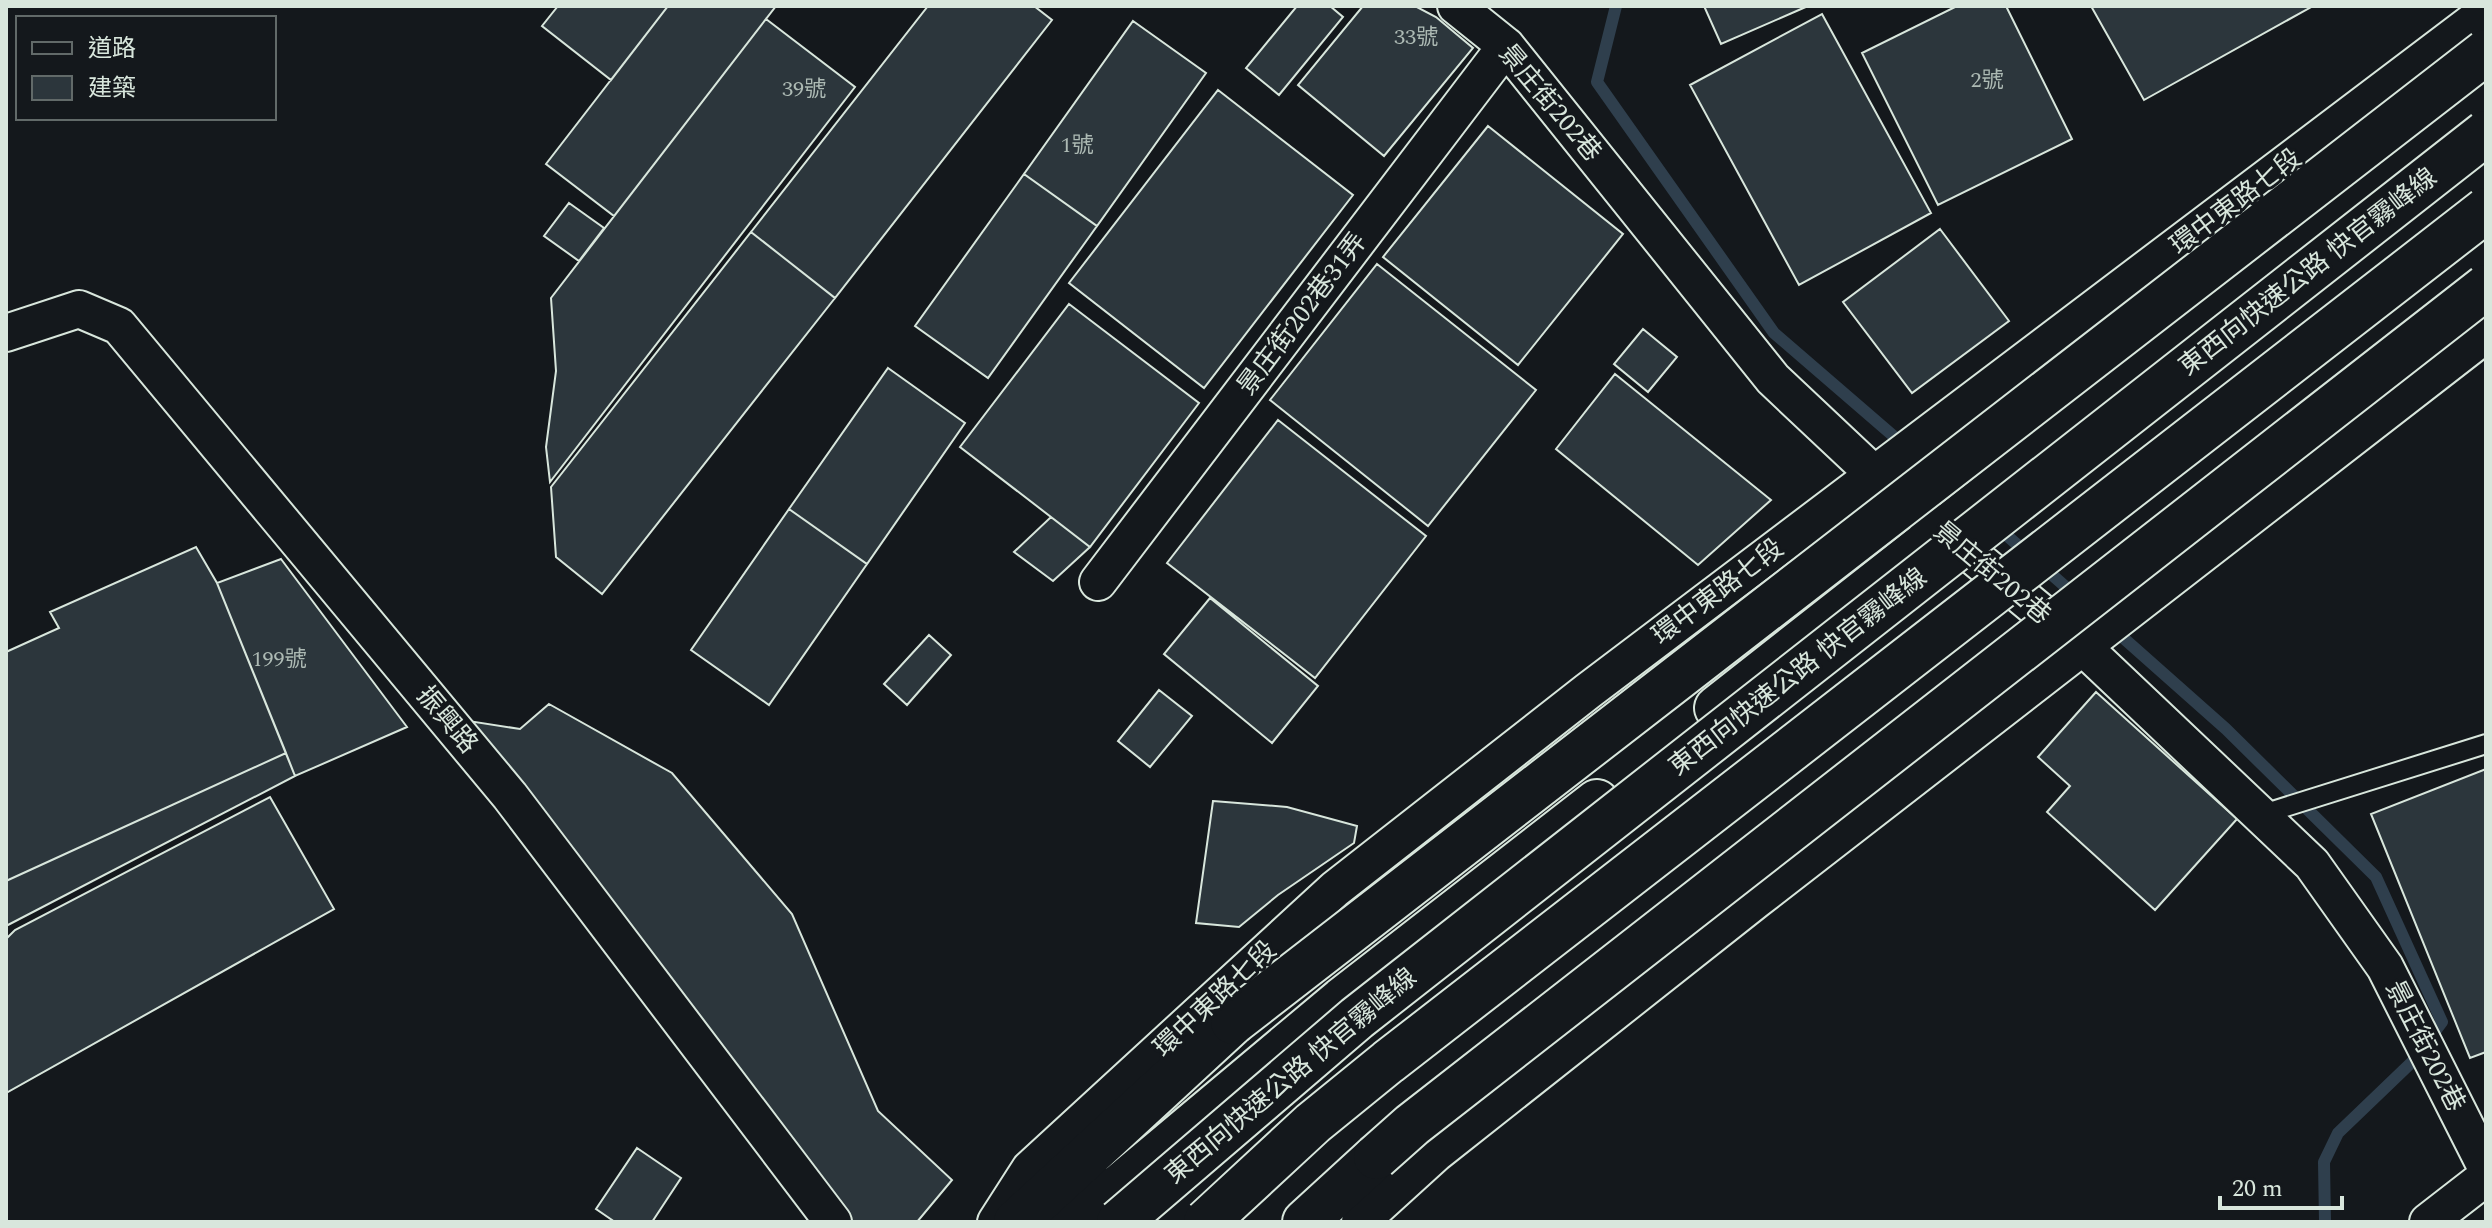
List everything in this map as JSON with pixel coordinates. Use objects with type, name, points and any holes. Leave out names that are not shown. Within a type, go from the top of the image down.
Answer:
[{"type":"main road","points":[[1016,1222],[1233,1022],[2486,52]]},
{"type":"main road","points":[[1054,1222],[1120,1186],[1342,1000],[1673,744],[2486,104]]},
{"type":"main road","name":"東西向快速公路 快官霧峰線","points":[[1119,1222],[1357,1018],[2486,133]]},
{"type":"main road","name":"東西向快速公路 快官霧峰線","points":[[1206,1222],[1313,1123],[1388,1062],[2486,210]]},
{"type":"main road","points":[[1233,1222],[1320,1139],[2036,577],[2486,229]]},
{"type":"main road","points":[[1305,1222],[1437,1105],[2486,287]]},
{"type":"street","name":"景庄街202巷","points":[[1456,6],[1506,46],[1773,379],[1874,474],[1963,513],[2036,577],[2083,647],[2263,814],[2312,864],[2385,967],[2486,1167]]},
{"type":"street","name":"環中東路七段","points":[[996,1222],[1030,1169],[1335,889],[1874,474],[2486,12]]},
{"type":"street","name":"景庄街202巷31弄","points":[[1098,582],[1506,46]]},
{"type":"street","name":"振興路","points":[[6,333],[79,309],[119,326],[510,796],[833,1222]]},
{"type":"street","points":[[1360,1222],[1473,1124],[2486,334]]},
{"type":"street","points":[[2428,1222],[2486,1177]]},
{"type":"lane","points":[[2263,814],[2486,744]]},
{"type":"building","points":[[558,6],[668,6],[611,80],[542,26]]},
{"type":"building","points":[[668,6],[776,6],[614,216],[546,164]]},
{"type":"building","points":[[928,6],[1034,6],[1052,20],[835,298],[751,232]]},
{"type":"building","points":[[1297,6],[1330,6],[1343,17],[1279,95],[1246,68]]},
{"type":"building","points":[[1363,6],[1415,6],[1436,17],[1473,48],[1384,156],[1298,85]]},
{"type":"building","points":[[1704,6],[1808,6],[1721,44]]},
{"type":"building","points":[[1957,6],[2006,6],[2072,139],[1938,205],[1862,53]]},
{"type":"building","points":[[2091,6],[2313,6],[2144,100]]},
{"type":"building","points":[[1822,14],[1931,213],[1799,285],[1690,85]]},
{"type":"building","points":[[766,19],[855,87],[550,482],[546,447],[556,371],[551,298]]},
{"type":"building","points":[[1133,21],[1206,73],[1097,226],[1024,174]]},
{"type":"building","points":[[1218,90],[1353,195],[1204,388],[1069,283]]},
{"type":"building","points":[[1488,126],[1623,234],[1518,365],[1383,257]]},
{"type":"building","points":[[1024,174],[1097,226],[988,378],[915,326]]},
{"type":"building","points":[[569,203],[604,228],[579,261],[544,236]]},
{"type":"building","points":[[1940,229],[2009,321],[1912,393],[1843,302]]},
{"type":"building","points":[[751,232],[835,298],[602,594],[556,557],[551,487]]},
{"type":"building","points":[[1377,264],[1536,390],[1428,526],[1270,400]]},
{"type":"building","points":[[1069,304],[1199,403],[1090,547],[960,447]]},
{"type":"building","points":[[1643,329],[1677,357],[1648,392],[1614,364]]},
{"type":"building","points":[[888,368],[965,423],[867,564],[789,509]]},
{"type":"building","points":[[1615,374],[1771,500],[1698,565],[1556,449]]},
{"type":"building","points":[[1278,420],[1426,536],[1315,678],[1167,563]]},
{"type":"building","points":[[789,509],[867,564],[769,705],[691,650]]},
{"type":"building","points":[[1051,517],[1090,547],[1053,581],[1014,552]]},
{"type":"building","points":[[196,547],[217,583],[286,753],[6,881],[6,652],[59,628],[50,612]]},
{"type":"building","points":[[281,559],[407,727],[295,776],[217,583]]},
{"type":"building","points":[[1210,598],[1318,686],[1272,743],[1164,654]]},
{"type":"building","points":[[929,635],[951,655],[907,705],[884,684]]},
{"type":"building","points":[[1159,690],[1192,716],[1150,767],[1118,741]]},
{"type":"building","points":[[2096,692],[2237,819],[2155,910],[2047,812],[2070,786],[2038,757]]},
{"type":"building","points":[[549,704],[672,773],[792,914],[878,1111],[952,1180],[917,1222],[850,1222],[469,721],[520,729]]},
{"type":"building","points":[[286,753],[295,776],[6,926],[6,881]]},
{"type":"building","points":[[2486,769],[2486,1052],[2470,1058],[2371,814]]},
{"type":"building","points":[[270,797],[334,909],[6,1093],[6,939],[15,930]]},
{"type":"building","points":[[1213,801],[1287,807],[1357,826],[1354,843],[1278,895],[1239,927],[1196,923]]},
{"type":"building","points":[[637,1148],[681,1178],[652,1222],[615,1222],[596,1209]]},
{"type":"waterway","points":[[1616,6],[1597,82],[1774,333],[1905,446]]},
{"type":"waterway","points":[[1997,527],[2028,554]]},
{"type":"waterway","points":[[2042,566],[2076,596]]},
{"type":"waterway","points":[[2111,627],[2226,729],[2376,877],[2442,1022],[2412,1062],[2338,1133],[2324,1162],[2325,1222]]}]
